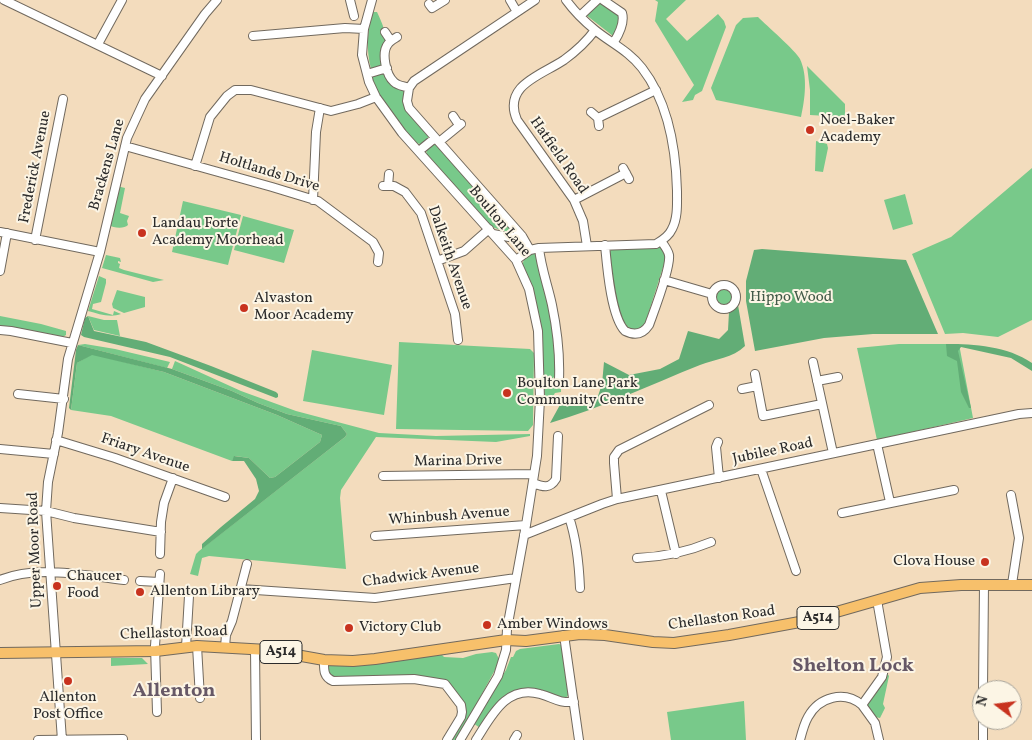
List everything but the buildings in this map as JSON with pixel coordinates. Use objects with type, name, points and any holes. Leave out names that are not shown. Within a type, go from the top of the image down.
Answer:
[{"type":"main road","name":"Chellaston Road","points":[[54,652],[156,651],[197,646],[255,649],[291,653],[301,657],[324,660],[353,661],[506,640],[526,641],[564,635],[602,635],[674,643],[791,624],[830,615],[920,588],[984,584],[1032,585]]},
{"type":"main road","name":"A514","points":[[0,653],[54,652]]},
{"type":"street","points":[[4,0],[162,76]]},
{"type":"street","points":[[98,44],[122,0]]},
{"type":"street","name":"Brackens Lane","points":[[68,359],[100,252],[125,146],[138,110],[205,14],[217,0]]},
{"type":"street","points":[[350,0],[354,16]]},
{"type":"street","name":"Boulton Lane","points":[[372,0],[364,29],[362,55],[376,97],[391,119],[516,260],[526,279],[532,297],[540,341],[540,405],[534,474],[506,640],[506,650],[498,676],[461,740]]},
{"type":"street","points":[[429,4],[432,8],[445,0]]},
{"type":"street","points":[[510,0],[517,12]]},
{"type":"street","points":[[385,32],[394,39],[388,43],[385,51],[387,68],[392,81],[409,88],[414,81],[535,0]]},
{"type":"street","points":[[516,260],[530,250],[539,248],[652,244],[661,241],[670,232],[674,224],[677,185],[670,132],[665,111],[656,90],[641,67],[627,52],[595,30],[566,0]]},
{"type":"street","points":[[580,16],[597,0]]},
{"type":"street","points":[[603,0],[622,13],[623,17],[614,42]]},
{"type":"street","points":[[253,36],[345,28],[364,29]]},
{"type":"street","name":"Hatfield Road","points":[[587,246],[583,221],[574,200],[517,120],[514,110],[514,98],[521,87],[565,59],[595,30]]},
{"type":"street","points":[[367,74],[387,68]]},
{"type":"street","name":"Boulton Lane","points":[[409,88],[407,101],[409,108],[522,236],[530,250]]},
{"type":"street","points":[[195,166],[210,117],[227,96],[235,90],[251,90],[334,111],[376,97]]},
{"type":"street","points":[[590,112],[599,122],[656,90]]},
{"type":"street","name":"Frederick Avenue","points":[[35,240],[63,100]]},
{"type":"street","points":[[313,200],[316,132],[320,108]]},
{"type":"street","points":[[419,151],[460,124],[453,116]]},
{"type":"street","name":"Holtlands Drive","points":[[125,146],[313,200],[328,207],[373,242],[379,253],[378,262]]},
{"type":"street","points":[[574,200],[626,173]]},
{"type":"street","name":"Dalkeith Avenue","points":[[389,174],[385,186],[398,188],[405,192],[418,208],[450,297],[458,340]]},
{"type":"street","points":[[437,261],[464,251],[491,232],[509,237],[522,236]]},
{"type":"street","points":[[0,271],[4,233],[100,252]]},
{"type":"street","points":[[605,245],[612,295],[620,323],[627,333],[638,334],[647,328],[652,318],[664,280],[669,256],[667,249],[661,241]]},
{"type":"street","name":"Boulton Lane","points":[[539,248],[554,318],[559,380]]},
{"type":"street","points":[[664,280],[712,294]]},
{"type":"street","points":[[0,330],[72,343]]},
{"type":"street","name":"Upper Moor Road","points":[[62,740],[54,652],[46,512],[48,482],[64,399],[68,359]]},
{"type":"street","points":[[813,362],[833,454]]},
{"type":"street","points":[[755,374],[763,416],[822,404]]},
{"type":"street","points":[[817,381],[838,377]]},
{"type":"street","points":[[28,385],[28,395]]},
{"type":"street","points":[[742,388],[757,386]]},
{"type":"street","points":[[18,394],[64,399]]},
{"type":"street","points":[[617,500],[614,457],[619,450],[709,405]]},
{"type":"street","name":"Jubilee Road","points":[[524,535],[617,500],[1019,414],[1032,413]]},
{"type":"street","points":[[533,483],[547,487],[555,481],[557,477],[558,436]]},
{"type":"street","name":"Friary Avenue","points":[[56,440],[225,496]]},
{"type":"street","points":[[718,442],[716,447],[719,478]]},
{"type":"street","points":[[877,444],[890,502]]},
{"type":"street","points":[[549,448],[558,448]]},
{"type":"street","points":[[0,449],[54,454]]},
{"type":"street","points":[[761,469],[796,571]]},
{"type":"street","name":"Marina Drive","points":[[383,476],[534,474]]},
{"type":"street","points":[[160,554],[164,503],[174,478]]},
{"type":"street","points":[[661,490],[676,554]]},
{"type":"street","points":[[842,513],[954,490]]},
{"type":"street","points":[[1011,495],[1019,538],[1012,584]]},
{"type":"street","points":[[0,508],[46,512],[161,532]]},
{"type":"street","points":[[569,518],[576,537],[580,588]]},
{"type":"street","name":"Whinbush Avenue","points":[[375,536],[526,525]]},
{"type":"street","points":[[637,558],[676,554],[711,542]]},
{"type":"street","points":[[225,647],[226,635],[232,621],[247,564]]},
{"type":"street","points":[[0,580],[18,574],[50,572],[124,580]]},
{"type":"street","points":[[140,581],[159,578],[156,651],[157,712]]},
{"type":"street","name":"Chadwick Avenue","points":[[241,589],[375,598],[516,578]]},
{"type":"street","points":[[983,680],[984,584]]},
{"type":"street","points":[[186,647],[189,596]]},
{"type":"street","points":[[862,705],[882,677],[887,657],[877,600]]},
{"type":"street","points":[[564,635],[580,740]]},
{"type":"street","points":[[197,646],[200,698]]},
{"type":"street","points":[[255,649],[256,740]]},
{"type":"street","points":[[324,660],[325,674],[330,680],[403,679],[435,682],[448,686],[462,710],[461,717],[447,740]]},
{"type":"street","points":[[476,740],[500,704],[517,694],[531,692],[543,694],[560,702],[574,702]]},
{"type":"street","points":[[800,740],[808,715],[824,701],[842,696],[851,698],[862,705],[875,723],[878,740]]},
{"type":"street","points":[[38,740],[123,739]]},
{"type":"green space","points":[[655,0],[686,0],[666,19],[687,41],[718,14],[724,21],[726,27],[702,91],[695,95],[693,100],[682,102],[694,85],[655,21],[658,2]]},
{"type":"green space","points":[[603,4],[619,14],[620,23],[613,36],[586,15],[590,9]]},
{"type":"green space","points":[[373,12],[377,12],[381,20],[386,39],[382,67],[371,69],[368,40]]},
{"type":"green space","points":[[758,17],[800,59],[805,80],[805,95],[801,117],[716,100],[711,88],[736,25],[743,18]]},
{"type":"green space","points":[[807,66],[845,104],[845,117],[810,115],[810,90]]},
{"type":"green space","points":[[384,72],[404,90],[405,101],[428,135],[428,140],[423,144],[415,142],[408,136],[379,94],[372,78],[373,75]]},
{"type":"green space","points":[[816,141],[827,144],[828,148],[823,172],[815,171]]},
{"type":"green space","points":[[435,144],[440,147],[513,232],[509,233],[492,227],[426,155],[427,149]]},
{"type":"green space","points":[[1032,168],[1032,320],[998,337],[963,333],[945,334],[912,254],[951,237]]},
{"type":"green space","points":[[117,186],[125,188],[120,213],[129,216],[128,225],[121,228],[108,225]]},
{"type":"green space","points":[[905,194],[913,224],[893,230],[884,200]]},
{"type":"green space","points":[[183,201],[241,215],[228,265],[172,252]]},
{"type":"green space","points":[[243,216],[294,230],[284,263],[234,250]]},
{"type":"green space","points":[[658,245],[663,247],[666,258],[645,324],[640,330],[630,330],[625,326],[619,312],[609,252],[613,248]]},
{"type":"green space","name":"Hippo Wood","points":[[762,249],[906,260],[938,334],[873,334],[824,338],[755,351],[746,301],[746,281],[754,250]]},
{"type":"green space","points":[[535,252],[548,295],[554,334],[556,375],[552,379],[552,385],[561,386],[561,392],[555,393],[552,398],[545,398],[538,314],[530,282],[523,266],[523,261],[526,257]]},
{"type":"green space","points":[[106,255],[120,258],[121,262],[118,261],[120,264],[119,268],[164,280],[153,282],[102,268]]},
{"type":"green space","points":[[99,276],[106,279],[106,283],[101,302],[93,304],[92,309],[113,315],[114,311],[121,314],[109,316],[88,311]]},
{"type":"green space","points":[[724,287],[731,290],[734,297],[731,304],[724,307],[717,304],[714,297],[717,290]]},
{"type":"green space","points":[[117,290],[145,297],[145,307],[124,313],[113,308],[112,304]]},
{"type":"green space","points":[[738,305],[745,346],[740,350],[729,356],[700,365],[607,403],[550,423],[561,403],[582,405],[597,399],[602,384],[604,362],[629,375],[660,369],[679,359],[688,331],[719,339],[728,330],[729,312]]},
{"type":"green space","points":[[0,316],[66,331],[66,335],[61,338],[0,328]]},
{"type":"green space","points":[[88,316],[104,320],[117,320],[120,336],[94,330]]},
{"type":"green space","points":[[88,316],[94,331],[146,342],[276,392],[278,397],[276,398],[170,357],[84,337],[81,335],[85,318]]},
{"type":"green space","points":[[399,342],[530,349],[534,353],[533,425],[528,431],[396,429]]},
{"type":"green space","points":[[85,344],[170,362],[167,368],[78,345]]},
{"type":"green space","points":[[899,344],[959,344],[973,418],[877,440],[857,348]]},
{"type":"green space","points":[[946,344],[991,347],[1012,353],[1032,363],[1032,371],[1011,358],[961,347],[958,351],[971,408],[969,408],[961,392],[957,361],[947,356]]},
{"type":"green space","points":[[78,345],[172,369],[287,414],[341,426],[347,434],[202,549],[202,544],[255,499],[259,491],[256,479],[244,461],[232,461],[234,456],[249,458],[270,478],[275,477],[320,442],[322,435],[277,415],[164,372],[92,355],[77,363],[71,410],[69,408]]},
{"type":"green space","points":[[312,350],[392,365],[384,415],[303,401]]},
{"type":"green space","points":[[92,354],[164,372],[277,415],[322,435],[320,442],[275,477],[270,478],[249,458],[235,456],[232,461],[111,416],[71,410],[77,363]]},
{"type":"green space","points":[[175,361],[241,391],[296,411],[379,433],[436,436],[530,434],[530,436],[496,442],[376,437],[341,490],[340,498],[346,569],[209,556],[202,558],[198,576],[190,574],[196,554],[199,551],[347,434],[341,426],[287,414],[172,369]]},
{"type":"green space","points":[[559,644],[564,646],[570,693],[565,699],[514,695],[502,699],[490,712],[480,728],[473,723],[516,651]]},
{"type":"green space","points":[[492,652],[496,653],[499,659],[496,668],[457,740],[450,740],[463,718],[449,684],[341,679],[329,677],[327,668],[330,664],[442,655],[444,657],[463,658]]},
{"type":"green space","points":[[111,658],[142,658],[148,664],[111,666]]},
{"type":"green space","points":[[887,673],[889,676],[883,704],[885,708],[880,718],[875,717],[867,707],[867,704]]},
{"type":"green space","points":[[744,701],[746,740],[671,740],[667,712]]},
{"type":"place","name":"Noel-Baker Academy","points":[[810,130]]},
{"type":"place","name":"Landau Forte Academy Moorhead","points":[[142,233]]},
{"type":"place","name":"Alvaston Moor Academy","points":[[244,308]]},
{"type":"place","name":"Boulton Lane Park Community Centre","points":[[507,393]]},
{"type":"place","name":"Clova House","points":[[985,562]]},
{"type":"place","name":"Chaucer Food","points":[[57,586]]},
{"type":"place","name":"Allenton Library","points":[[140,592]]},
{"type":"place","name":"Amber Windows","points":[[487,625]]},
{"type":"place","name":"Victory Club","points":[[349,628]]},
{"type":"place","name":"Allenton Post Office","points":[[68,681]]},
{"type":"district","name":"Shelton Lock","points":[[853,667]]},
{"type":"district","name":"Allenton","points":[[174,692]]}]
